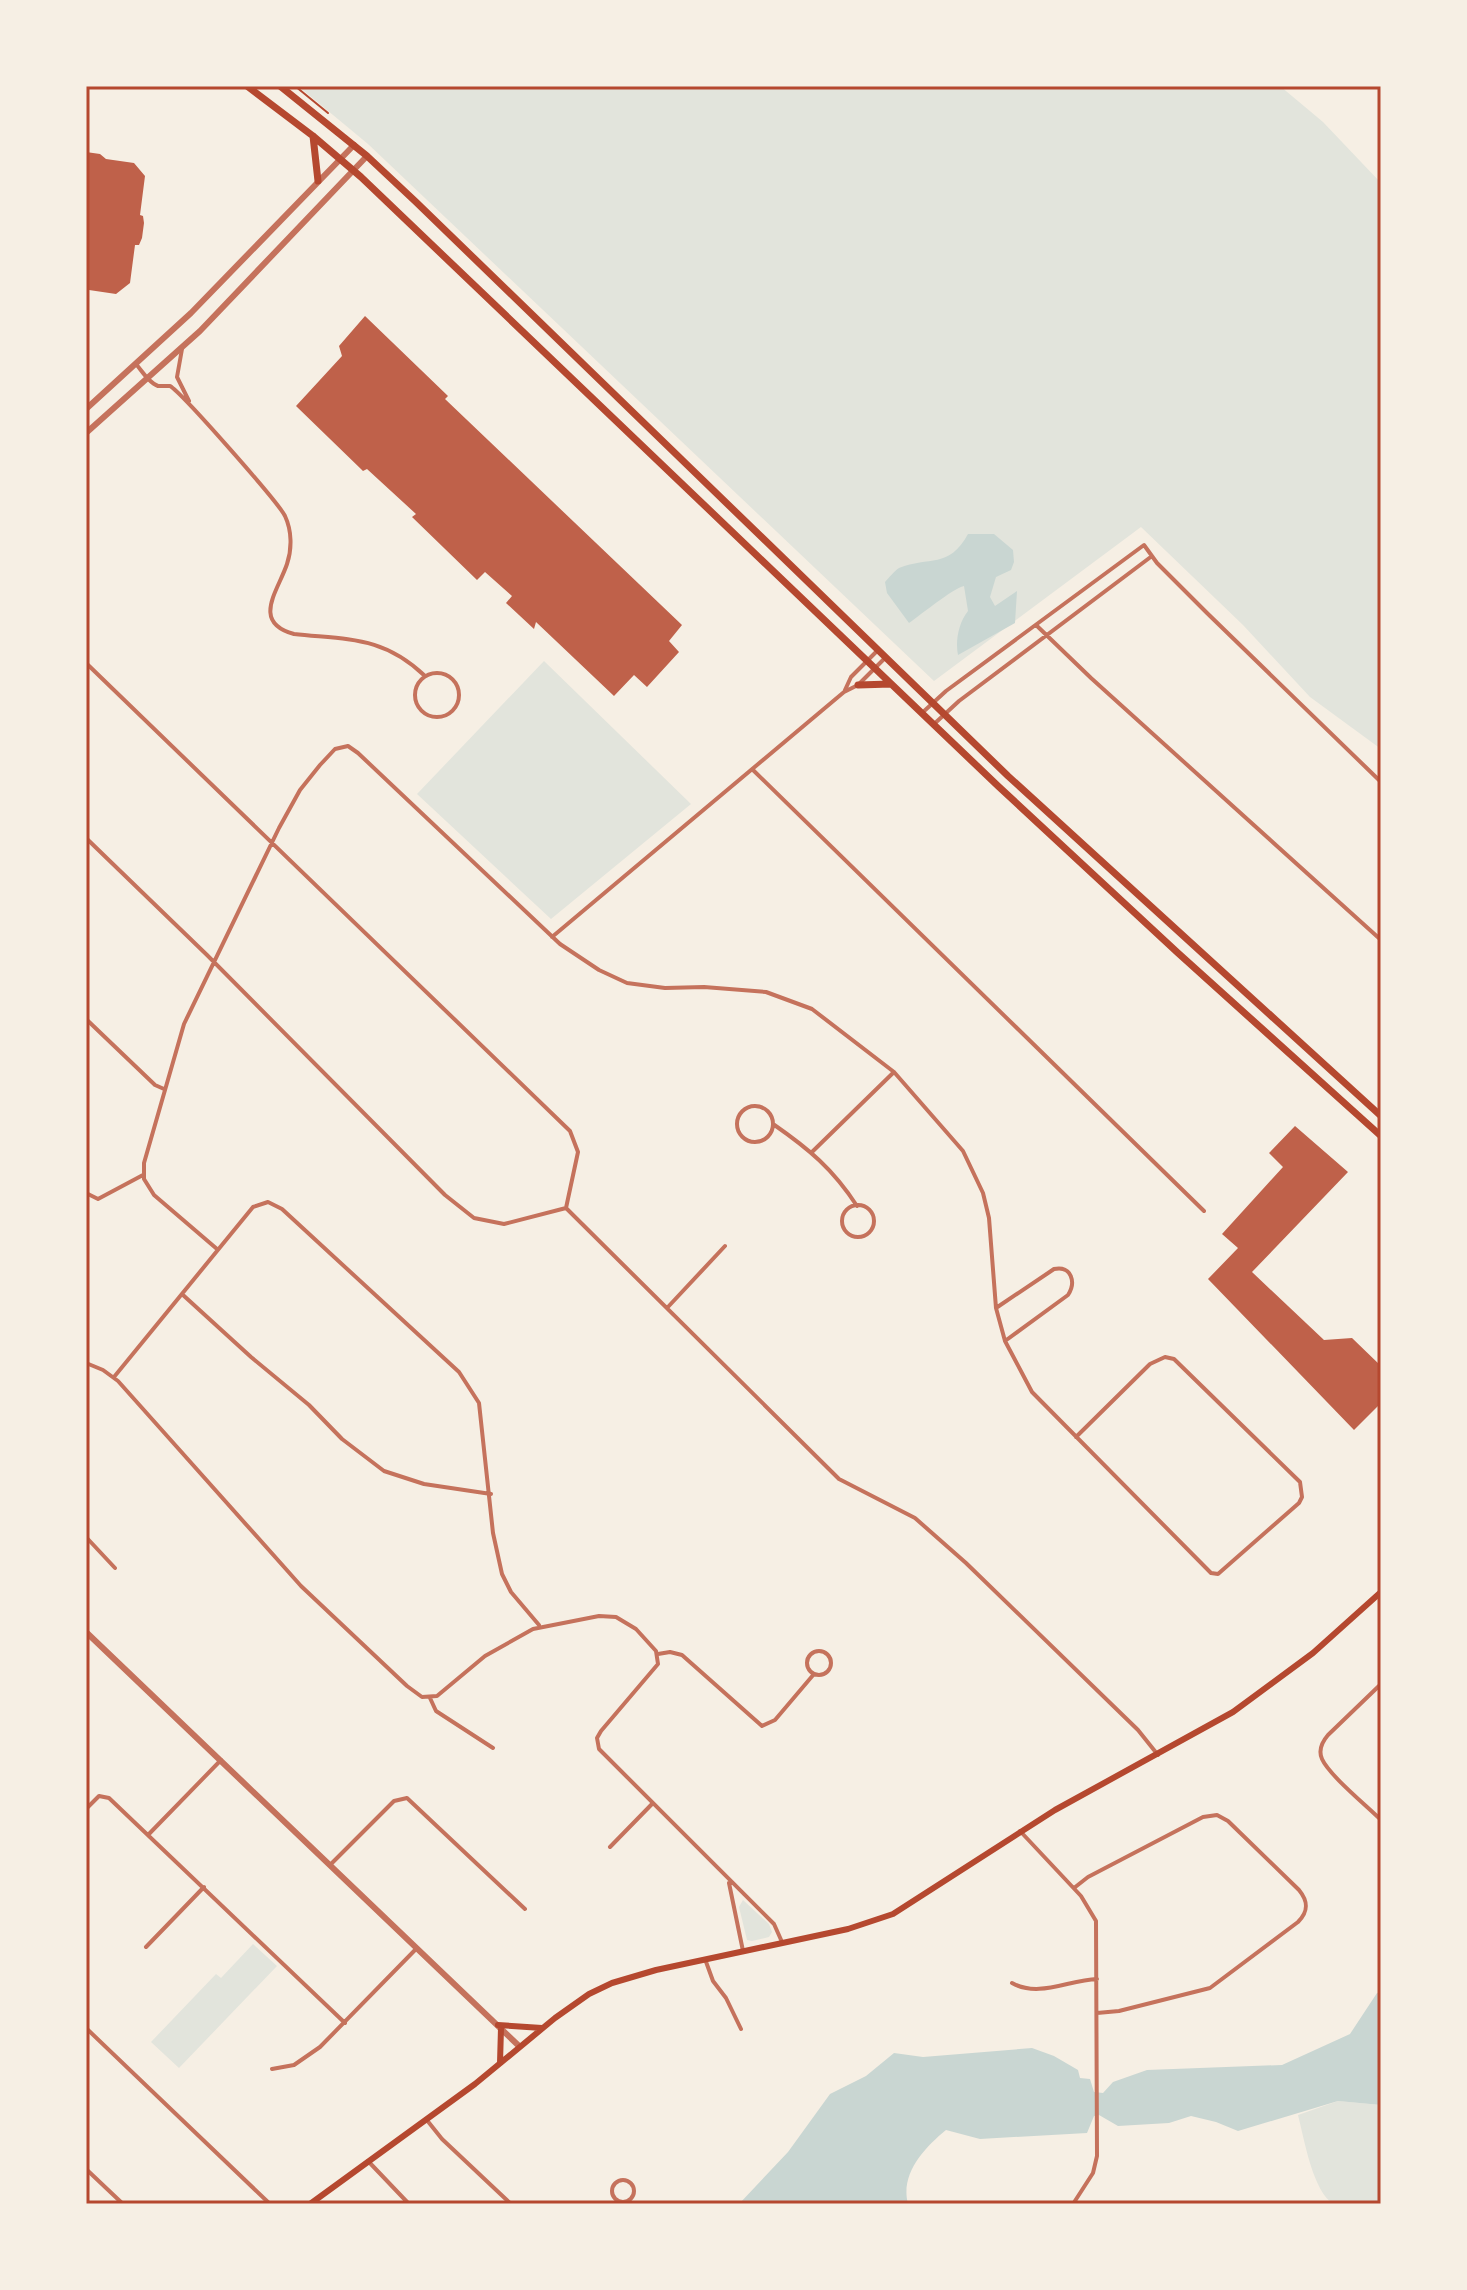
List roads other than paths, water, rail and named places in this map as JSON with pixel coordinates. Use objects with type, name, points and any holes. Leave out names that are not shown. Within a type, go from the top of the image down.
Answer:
[{"type":"main road","points":[[247,86],[354,171],[619,421],[933,725],[1381,1136]]},
{"type":"main road","points":[[280,86],[367,156],[944,714],[1104,865],[1381,1116]]},
{"type":"main road","points":[[313,136],[318,181]]},
{"type":"main road","points":[[858,685],[891,684]]},
{"type":"main road","points":[[310,2204],[500,2063],[542,2028],[604,1986],[705,1959],[857,1926],[893,1914],[1074,1799],[1224,1718],[1321,1647],[1381,1592]]},
{"type":"main road","points":[[500,2063],[499,2026],[542,2028]]},
{"type":"street","points":[[86,409],[191,313],[354,145]]},
{"type":"street","points":[[86,433],[182,349],[367,156]]},
{"type":"street","points":[[182,349],[177,377],[190,404]]},
{"type":"street","points":[[136,364],[158,386],[167,386],[190,404],[284,514],[291,548],[271,602],[270,614],[274,624],[281,631],[294,634],[373,643],[388,648],[407,659],[425,676]]},
{"type":"street","points":[[167,386],[177,377]]},
{"type":"street","points":[[922,714],[1144,545],[1246,652],[1381,782]]},
{"type":"street","points":[[933,725],[1152,556]]},
{"type":"street","points":[[1036,625],[1381,940]]},
{"type":"street","points":[[844,692],[851,677],[878,650]]},
{"type":"street","points":[[552,937],[844,692],[858,685],[886,657]]},
{"type":"street","points":[[86,663],[570,1131],[578,1152],[566,1208]]},
{"type":"street","points":[[425,676],[448,676],[456,685],[458,701],[450,713],[431,717],[416,704],[415,691],[425,676]]},
{"type":"street","points":[[217,1249],[158,1199],[143,1175],[164,1089],[184,1024],[296,797],[335,749],[348,746],[552,937],[579,958],[627,983],[665,988],[704,987],[766,992],[812,1009],[894,1072],[963,1151],[983,1193],[989,1218],[996,1308],[1005,1341],[1032,1392],[1076,1437],[1211,1573],[1218,1574],[1302,1497],[1300,1482],[1174,1359],[1165,1357],[1150,1364],[1076,1437]]},
{"type":"street","points":[[753,770],[1204,1211]]},
{"type":"street","points":[[86,838],[445,1195],[474,1218],[504,1224],[566,1208]]},
{"type":"street","points":[[86,1019],[155,1085],[164,1089]]},
{"type":"street","points":[[812,1152],[894,1072]]},
{"type":"street","points":[[773,1124],[768,1137],[755,1142],[742,1136],[737,1123],[743,1111],[756,1106],[768,1111],[773,1124],[812,1152],[840,1179],[857,1206],[866,1208],[874,1219],[872,1228],[861,1236],[852,1236],[843,1226],[845,1212],[857,1206]]},
{"type":"street","points":[[86,1193],[98,1199],[143,1175]]},
{"type":"street","points":[[114,1377],[253,1207],[268,1202],[282,1209],[459,1372],[479,1403],[493,1533],[504,1580],[539,1626]]},
{"type":"street","points":[[566,1208],[839,1479],[915,1518],[966,1563],[1138,1730],[1158,1755]]},
{"type":"street","points":[[667,1308],[725,1246]]},
{"type":"street","points":[[996,1308],[1054,1269],[1068,1271],[1072,1278],[1073,1287],[1068,1295],[1005,1341]]},
{"type":"street","points":[[183,1295],[309,1405],[342,1439],[384,1471],[424,1484],[491,1494]]},
{"type":"street","points":[[86,1363],[114,1377],[301,1586],[422,1697],[430,1698],[445,1692],[492,1651],[539,1626],[610,1616],[630,1625],[658,1654],[658,1664],[601,1731],[597,1743],[608,1761],[774,1924],[782,1942]]},
{"type":"street","points":[[86,1537],[115,1568]]},
{"type":"street","points":[[86,1632],[519,2046]]},
{"type":"street","points":[[658,1654],[670,1652],[682,1655],[762,1726],[775,1720],[814,1674]]},
{"type":"street","points":[[817,1652],[825,1653],[831,1661],[830,1669],[822,1675],[814,1674],[809,1668],[809,1658],[817,1652]]},
{"type":"street","points":[[1381,1684],[1328,1735],[1320,1752],[1327,1766],[1381,1820]]},
{"type":"street","points":[[430,1698],[439,1714],[493,1748]]},
{"type":"street","points":[[148,1835],[221,1760]]},
{"type":"street","points":[[86,1809],[101,1795],[109,1798],[345,2023]]},
{"type":"street","points":[[331,1864],[394,1801],[407,1798],[525,1909]]},
{"type":"street","points":[[610,1847],[652,1804]]},
{"type":"street","points":[[1074,1888],[1088,1877],[1203,1817],[1217,1815],[1228,1821],[1299,1890],[1306,1904],[1305,1913],[1298,1922],[1215,1986],[1119,2011],[1097,2013]]},
{"type":"street","points":[[1020,1831],[1074,1888],[1096,1921],[1095,2168],[1073,2204]]},
{"type":"street","points":[[729,1881],[743,1951]]},
{"type":"street","points":[[146,1947],[204,1887]]},
{"type":"street","points":[[272,2069],[290,2067],[320,2047],[417,1947]]},
{"type":"street","points":[[705,1959],[713,1981],[726,1998],[741,2029]]},
{"type":"street","points":[[1012,1983],[1033,1990],[1097,1979]]},
{"type":"street","points":[[86,2028],[270,2204]]},
{"type":"street","points":[[426,2119],[442,2139],[511,2204]]},
{"type":"street","points":[[368,2161],[409,2204]]},
{"type":"street","points":[[86,2169],[123,2204]]},
{"type":"street","points":[[620,2180],[628,2181],[633,2186],[634,2194],[629,2201],[618,2202],[613,2195],[613,2185],[620,2180]]}]
